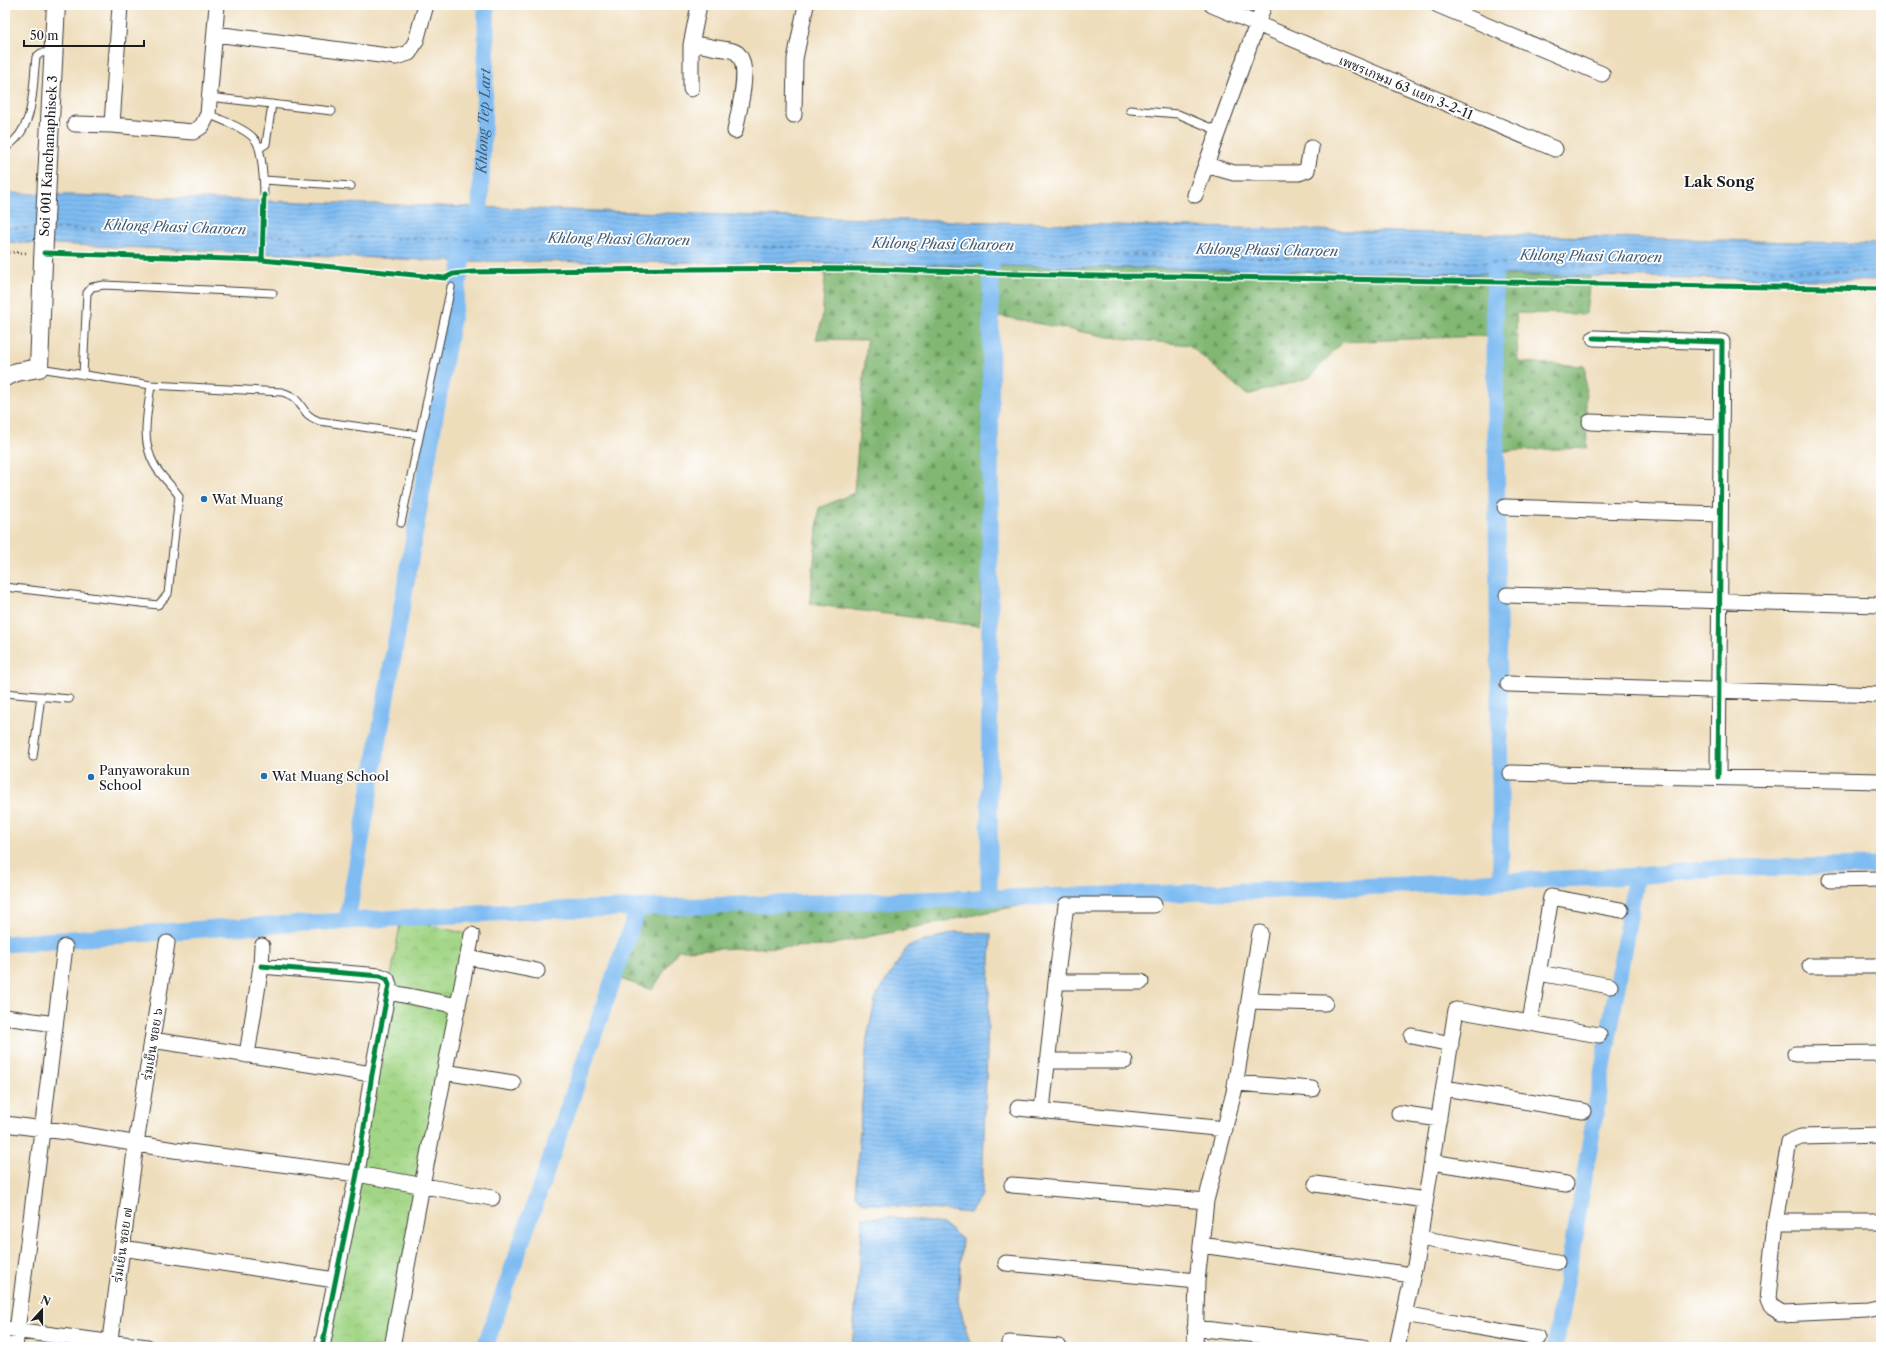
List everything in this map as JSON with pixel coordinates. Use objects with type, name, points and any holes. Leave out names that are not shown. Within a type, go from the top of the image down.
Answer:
[{"type":"street","name":"Soi 001 Kanchanaphisek 3","points":[[39,368],[36,257],[47,179],[56,5]]},
{"type":"street","points":[[112,126],[120,5]]},
{"type":"street","points":[[75,124],[193,132],[202,126],[208,114],[217,5]]},
{"type":"street","points":[[214,34],[396,57],[409,53],[416,41],[426,5]]},
{"type":"street","points":[[691,89],[691,44],[699,5]]},
{"type":"street","points":[[794,115],[795,59],[806,5]]},
{"type":"street","name":"เพชรเกษม 63 แยก 3-2-11","points":[[1212,5],[1555,149]]},
{"type":"street","points":[[1195,195],[1264,5]]},
{"type":"street","points":[[1438,5],[1602,74]]},
{"type":"street","points":[[691,44],[702,44],[730,50],[737,53],[742,60],[745,71],[735,131]]},
{"type":"street","points":[[1206,165],[1234,173],[1299,173],[1307,170],[1311,148]]},
{"type":"street","points":[[1594,338],[1722,342],[1718,777]]},
{"type":"street","points":[[5,377],[17,372],[39,368]]},
{"type":"street","points":[[1590,422],[1721,427]]},
{"type":"street","points":[[1504,507],[1720,514]]},
{"type":"street","points":[[1507,595],[1881,605]]},
{"type":"street","points":[[1508,684],[1881,695]]},
{"type":"street","points":[[1511,773],[1881,781]]},
{"type":"street","points":[[1830,880],[1881,879]]},
{"type":"street","points":[[1530,1022],[1551,896],[1621,910]]},
{"type":"street","points":[[1042,1110],[1049,1061],[1056,982],[1066,905],[1154,905]]},
{"type":"street","points":[[1195,1347],[1197,1281],[1206,1201],[1236,1083],[1260,933]]},
{"type":"street","points":[[392,1347],[422,1185],[472,936]]},
{"type":"street","name":"ร่มเย็น ซอย ๖","points":[[136,1144],[167,943]]},
{"type":"street","points":[[247,1055],[261,966],[262,946]]},
{"type":"street","points":[[15,1347],[11,1329],[41,1128],[65,947]]},
{"type":"street","points":[[468,957],[537,971]]},
{"type":"street","points":[[261,966],[380,976],[387,979],[389,985],[372,1074],[357,1174],[322,1347]]},
{"type":"street","points":[[1810,966],[1881,966]]},
{"type":"street","points":[[1538,973],[1610,986]]},
{"type":"street","points":[[1056,982],[1141,982]]},
{"type":"street","points":[[388,992],[458,1006]]},
{"type":"street","points":[[1249,1001],[1325,1003]]},
{"type":"street","points":[[1397,1347],[1426,1200],[1456,1010],[1530,1022],[1599,1036]]},
{"type":"street","points":[[5,1017],[55,1024]]},
{"type":"street","points":[[1412,1036],[1451,1044]]},
{"type":"street","points":[[152,1040],[372,1074]]},
{"type":"street","points":[[1795,1054],[1881,1053]]},
{"type":"street","points":[[1049,1061],[1125,1061]]},
{"type":"street","points":[[444,1072],[513,1083]]},
{"type":"street","points":[[1236,1083],[1312,1089]]},
{"type":"street","points":[[1444,1088],[1583,1111]]},
{"type":"street","points":[[1018,1108],[1225,1129]]},
{"type":"street","points":[[1399,1113],[1439,1119]]},
{"type":"street","points":[[5,1124],[41,1128],[298,1168],[357,1174],[492,1198]]},
{"type":"street","points":[[1881,1135],[1800,1137],[1789,1142],[1775,1222],[1767,1300],[1774,1310],[1781,1314],[1868,1310],[1881,1307]]},
{"type":"street","name":"ร่มเย็น ซอย ๗","points":[[109,1345],[136,1144]]},
{"type":"street","points":[[1432,1162],[1566,1184]]},
{"type":"street","points":[[1316,1184],[1426,1200]]},
{"type":"street","points":[[1012,1185],[1206,1201]]},
{"type":"street","points":[[1775,1222],[1881,1222]]},
{"type":"street","points":[[1419,1238],[1557,1262]]},
{"type":"street","points":[[1201,1245],[1412,1275]]},
{"type":"street","points":[[122,1248],[336,1280]]},
{"type":"street","points":[[1006,1264],[1197,1281]]},
{"type":"street","points":[[1404,1314],[1538,1338]]},
{"type":"street","points":[[1195,1328],[1363,1347]]},
{"type":"street","points":[[11,1329],[109,1345],[147,1347]]},
{"type":"street","points":[[1009,1343],[1059,1347]]},
{"type":"lane","points":[[5,148],[10,145],[23,129],[30,114],[36,57],[41,53],[54,52]]},
{"type":"lane","points":[[210,97],[332,111]]},
{"type":"lane","points":[[260,148],[266,144],[272,104]]},
{"type":"lane","points":[[1130,110],[1178,114],[1218,131]]},
{"type":"lane","points":[[208,114],[252,136],[260,148],[264,180],[264,195]]},
{"type":"lane","points":[[264,180],[351,186]]},
{"type":"lane","points":[[83,375],[87,293],[92,287],[104,285],[273,293]]},
{"type":"lane","points":[[401,523],[451,287]]},
{"type":"lane","points":[[39,368],[151,385],[282,392],[298,400],[305,413],[311,418],[319,421],[419,435]]},
{"type":"lane","points":[[5,587],[158,605],[168,594],[179,496],[154,465],[146,442],[146,427],[151,385]]},
{"type":"lane","points":[[5,693],[69,699]]},
{"type":"lane","points":[[33,757],[41,696]]},
{"type":"path","points":[[5,252],[36,257]]},
{"type":"green space","points":[[826,263],[1590,276],[1586,314],[1516,313],[1518,362],[1585,366],[1587,448],[1503,451],[1502,335],[1342,342],[1309,378],[1247,395],[1189,345],[1109,337],[999,316],[979,626],[810,604],[819,508],[854,493],[867,340],[816,339],[822,320]]},
{"type":"green space","points":[[983,890],[1032,903],[825,946],[678,950],[652,990],[609,975],[634,904]]},
{"type":"green space","points":[[401,919],[472,935],[393,1347],[326,1347]]},
{"type":"water","name":"Khlong Phasi Charoen","points":[[5,193],[829,218],[1881,244],[1881,281],[826,263],[448,261],[5,242]]},
{"type":"water","points":[[956,932],[991,934],[982,1195],[970,1213],[865,1203],[855,1195],[867,1038],[876,997],[908,946]]},
{"type":"water","points":[[892,1217],[943,1224],[962,1239],[958,1301],[971,1347],[852,1347],[863,1218]]},
{"type":"waterway","name":"Khlong Tep Lart","points":[[479,231],[486,58],[486,5]]},
{"type":"waterway","points":[[347,921],[466,239]]},
{"type":"waterway","name":"Khlong Phasi Charoen","points":[[989,898],[991,245]]},
{"type":"waterway","points":[[1494,253],[1501,881]]},
{"type":"waterway","points":[[5,944],[216,928],[551,910],[1253,891],[1636,876],[1726,868],[1881,866]]},
{"type":"waterway","points":[[1555,1347],[1636,876]]},
{"type":"waterway","points":[[485,1347],[638,908]]},
{"type":"ferry route","points":[[5,228],[37,228]]},
{"type":"ferry route","points":[[54,229],[288,236],[315,256],[351,237],[1881,272]]},
{"type":"cycle path","points":[[262,260],[264,195]]},
{"type":"cycle path","points":[[44,253],[262,260],[445,278],[453,274],[472,272],[816,268],[1094,276],[1170,276],[1881,289]]},
{"type":"cycle path","points":[[1594,338],[1722,342],[1718,777]]},
{"type":"cycle path","points":[[261,966],[380,976],[387,979],[389,985],[372,1074],[357,1174],[322,1347]]},
{"type":"place","name":"Wat Muang","points":[[204,499]]},
{"type":"place","name":"Wat Muang School","points":[[264,776]]},
{"type":"place","name":"Panyaworakun School","points":[[91,777]]},
{"type":"district","name":"Lak Song","points":[[1719,181]]}]
